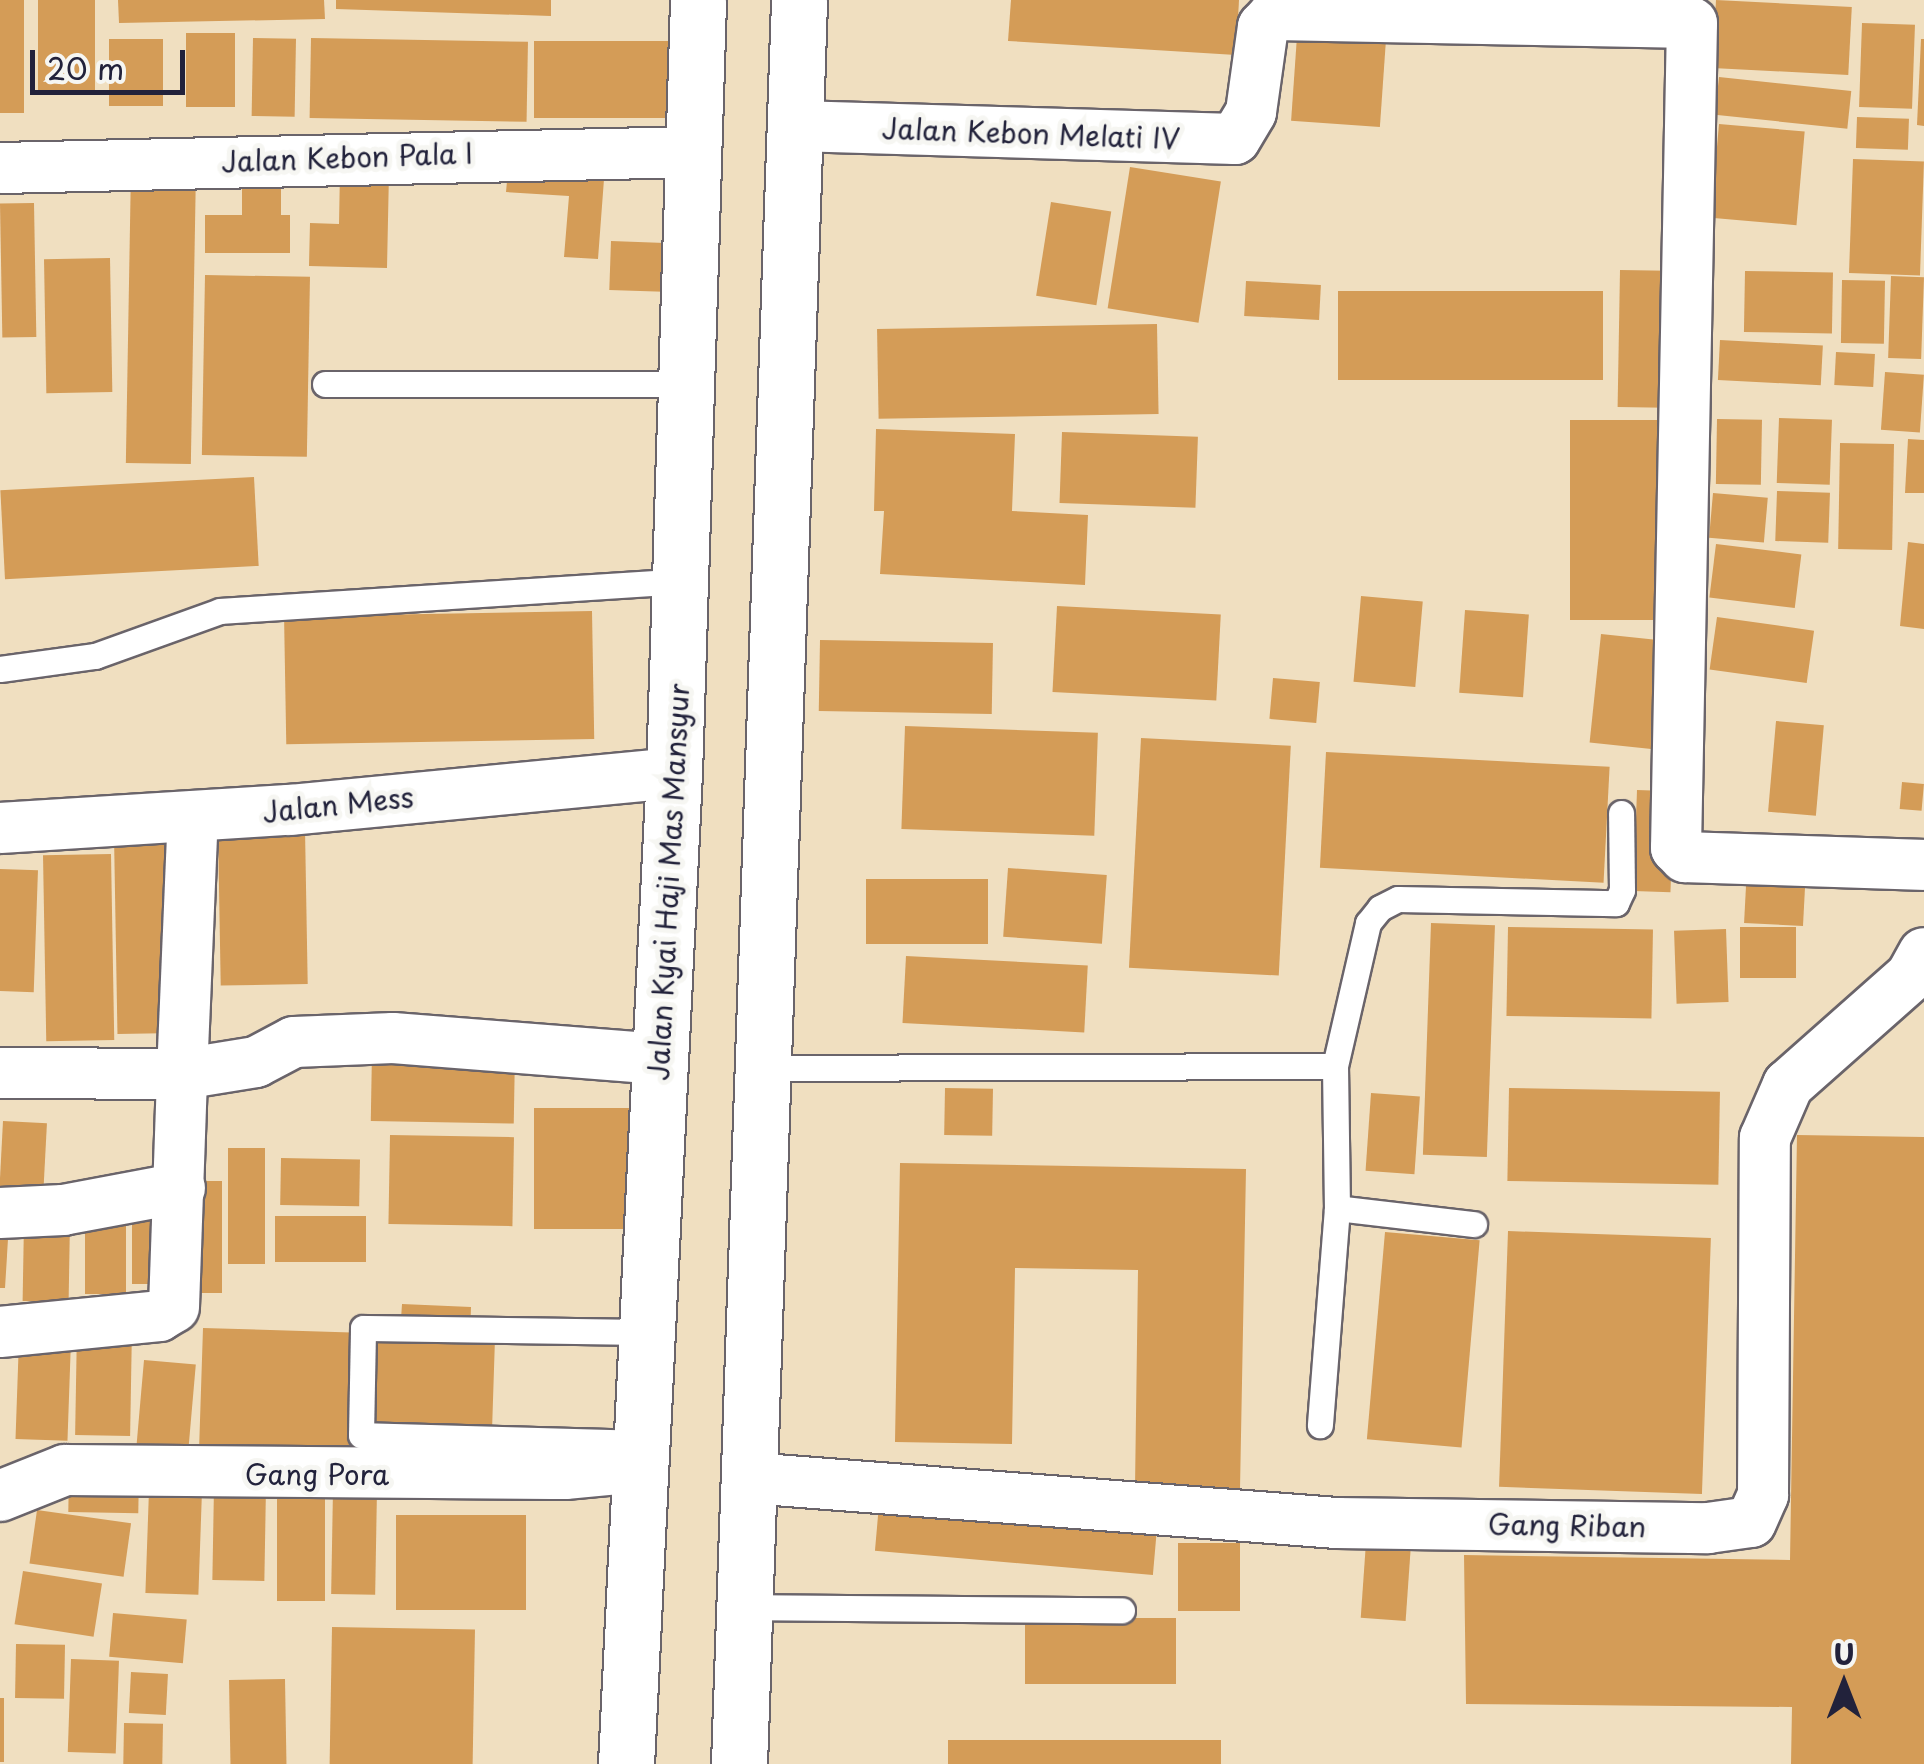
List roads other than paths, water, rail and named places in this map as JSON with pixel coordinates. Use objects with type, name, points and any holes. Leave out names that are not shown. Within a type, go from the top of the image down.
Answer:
[{"type":"main road","name":"Jalan Kyai Haji Mas Mansyur","points":[[626,1764],[640,1455],[650,1332],[674,773],[698,0]]},
{"type":"main road","points":[[739,1764],[799,0]]},
{"type":"street","name":"Jalan Kebon Melati IV","points":[[796,126],[1235,139],[1251,112],[1263,26],[1274,16],[1692,23],[1676,848],[1685,857],[1924,865]]},
{"type":"street","name":"Jalan Kebon Pala I","points":[[0,168],[694,152]]},
{"type":"street","name":"Jalan Mess","points":[[0,828],[192,816],[674,773]]},
{"type":"street","points":[[0,1332],[159,1316],[174,1307],[192,816]]},
{"type":"street","name":"Gang Riban","points":[[749,1478],[1336,1523],[1708,1528],[1750,1522],[1762,1495],[1765,1138],[1788,1085],[1911,976],[1924,953]]},
{"type":"street","points":[[0,1073],[182,1074],[256,1062],[294,1042],[393,1038],[660,1059]]},
{"type":"street","points":[[0,1213],[63,1210],[180,1188]]},
{"type":"street","name":"Gang Pora","points":[[0,1496],[64,1470],[565,1474],[640,1455]]},
{"type":"lane","points":[[325,384],[686,384]]},
{"type":"lane","points":[[0,669],[95,656],[220,611],[681,581]]},
{"type":"lane","points":[[1320,1424],[1336,1208],[1335,1066],[1368,922],[1380,908],[1398,900],[1616,903],[1622,890],[1621,813]]},
{"type":"lane","points":[[760,1068],[1335,1066]]},
{"type":"lane","points":[[1336,1208],[1474,1224]]},
{"type":"lane","points":[[640,1455],[361,1435],[364,1328],[650,1332]]},
{"type":"lane","points":[[745,1608],[1122,1610]]}]
